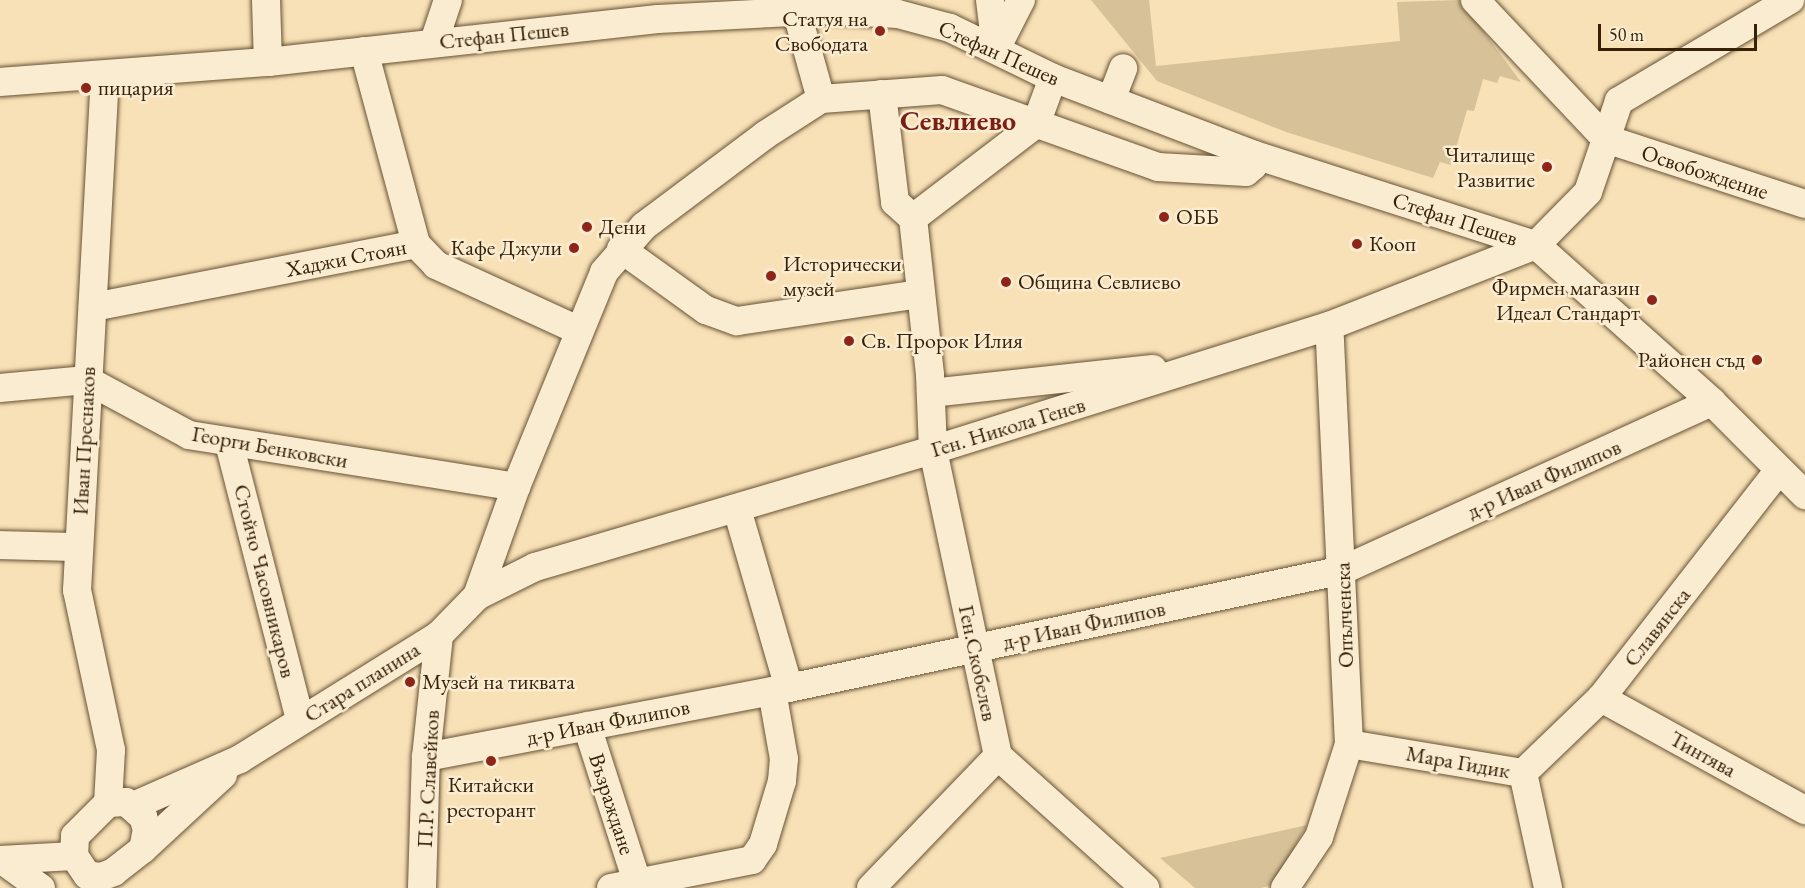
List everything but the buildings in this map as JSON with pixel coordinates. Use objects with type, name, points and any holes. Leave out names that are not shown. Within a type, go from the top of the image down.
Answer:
[{"type":"street","points":[[266,0],[268,62]]},
{"type":"street","points":[[434,42],[448,0]]},
{"type":"street","points":[[990,0],[996,49]]},
{"type":"street","points":[[996,49],[1021,0]]},
{"type":"street","points":[[1475,0],[1606,139]]},
{"type":"street","points":[[1536,245],[1588,192],[1619,102],[1790,0]]},
{"type":"street","name":"Стефан Пешев","points":[[0,82],[268,62],[434,42],[657,9],[797,13],[828,5],[898,14],[950,28],[1053,78],[1254,155],[1536,245],[1712,402],[1805,495]]},
{"type":"street","points":[[797,13],[821,99]]},
{"type":"street","points":[[364,51],[416,244]]},
{"type":"street","points":[[1111,100],[1123,68]]},
{"type":"street","name":"Иван Преснаков","points":[[105,75],[77,590],[121,804]]},
{"type":"street","points":[[882,94],[896,202],[913,218],[1036,124],[1053,78]]},
{"type":"street","points":[[477,596],[516,487],[578,330],[604,272],[621,249],[644,226],[747,149],[821,99],[942,90],[1158,167],[1246,172],[1253,166],[1254,155]]},
{"type":"street","name":"Освобождение","points":[[1606,139],[1805,204]]},
{"type":"street","name":"Ген.Скобелев","points":[[913,218],[931,384],[933,450],[998,756]]},
{"type":"street","name":"Хаджи Стоян","points":[[93,307],[416,244],[436,266],[578,330]]},
{"type":"street","name":"Ген. Никола Генев","points":[[477,596],[535,567],[933,450],[1329,327],[1536,245]]},
{"type":"street","points":[[621,249],[706,310],[737,321],[920,294]]},
{"type":"street","name":"Опълченска","points":[[1285,888],[1319,837],[1349,744],[1343,570],[1329,327]]},
{"type":"street","points":[[931,384],[1165,367],[1179,373]]},
{"type":"street","points":[[0,388],[87,380]]},
{"type":"street","name":"Георги Бенковски","points":[[87,380],[189,435],[516,487]]},
{"type":"street","name":"д-р Иван Филипов","points":[[426,757],[781,689],[1343,570],[1712,402]]},
{"type":"street","name":"Стойчо Часовникаров","points":[[230,442],[300,720]]},
{"type":"street","name":"Славянска","points":[[1523,773],[1601,698],[1779,470]]},
{"type":"street","points":[[624,885],[752,860],[763,844],[782,781],[784,759],[781,689],[737,509]]},
{"type":"street","points":[[0,545],[78,547]]},
{"type":"street","name":"Стара планина","points":[[97,878],[143,849],[240,759],[439,635],[477,596]]},
{"type":"street","name":"П.Р. Славейков","points":[[422,888],[426,757],[439,635]]},
{"type":"street","name":"Тинтява","points":[[1601,698],[1805,810]]},
{"type":"street","name":"Възраждане","points":[[587,726],[624,885]]},
{"type":"street","name":"Мара Гидик","points":[[1349,744],[1523,773],[1548,888]]},
{"type":"street","points":[[870,888],[998,756],[1145,888]]},
{"type":"street","name":"Стара планина","points":[[121,804],[240,759]]},
{"type":"street","points":[[97,878],[75,836],[121,804],[147,829],[143,849]]},
{"type":"street","points":[[1,860],[97,878]]},
{"type":"street","points":[[1,860],[41,888]]},
{"type":"shaded area","points":[[1091,0],[1149,0],[1156,66],[1400,41],[1397,2],[1460,0],[1521,82],[1500,76],[1497,83],[1483,79],[1474,111],[1467,110],[1451,165],[1440,162],[1433,178],[1286,132],[1157,81]]},
{"type":"shaded area","points":[[1307,825],[1273,885],[1261,888],[1195,888],[1160,858]]},
{"type":"place","name":"Статуя на Свободата","points":[[880,31]]},
{"type":"place","name":"пицария","points":[[86,88]]},
{"type":"place","name":"Читалище Развитие","points":[[1547,167]]},
{"type":"place","name":"ОББ","points":[[1164,217]]},
{"type":"place","name":"Дени","points":[[587,227]]},
{"type":"place","name":"Кооп","points":[[1357,244]]},
{"type":"place","name":"Кафе Джули","points":[[574,248]]},
{"type":"place","name":"Исторически музей","points":[[771,276]]},
{"type":"place","name":"Община Севлиево","points":[[1006,282]]},
{"type":"place","name":"Фирмен магазин Идеал Стандарт","points":[[1652,300]]},
{"type":"place","name":"Св. Пророк Илия","points":[[849,341]]},
{"type":"place","name":"Районен съд","points":[[1757,360]]},
{"type":"place","name":"Музей на тиквата","points":[[410,682]]},
{"type":"place","name":"Китайски ресторант","points":[[491,761]]},
{"type":"district","name":"Севлиево","points":[[958,120]]}]
